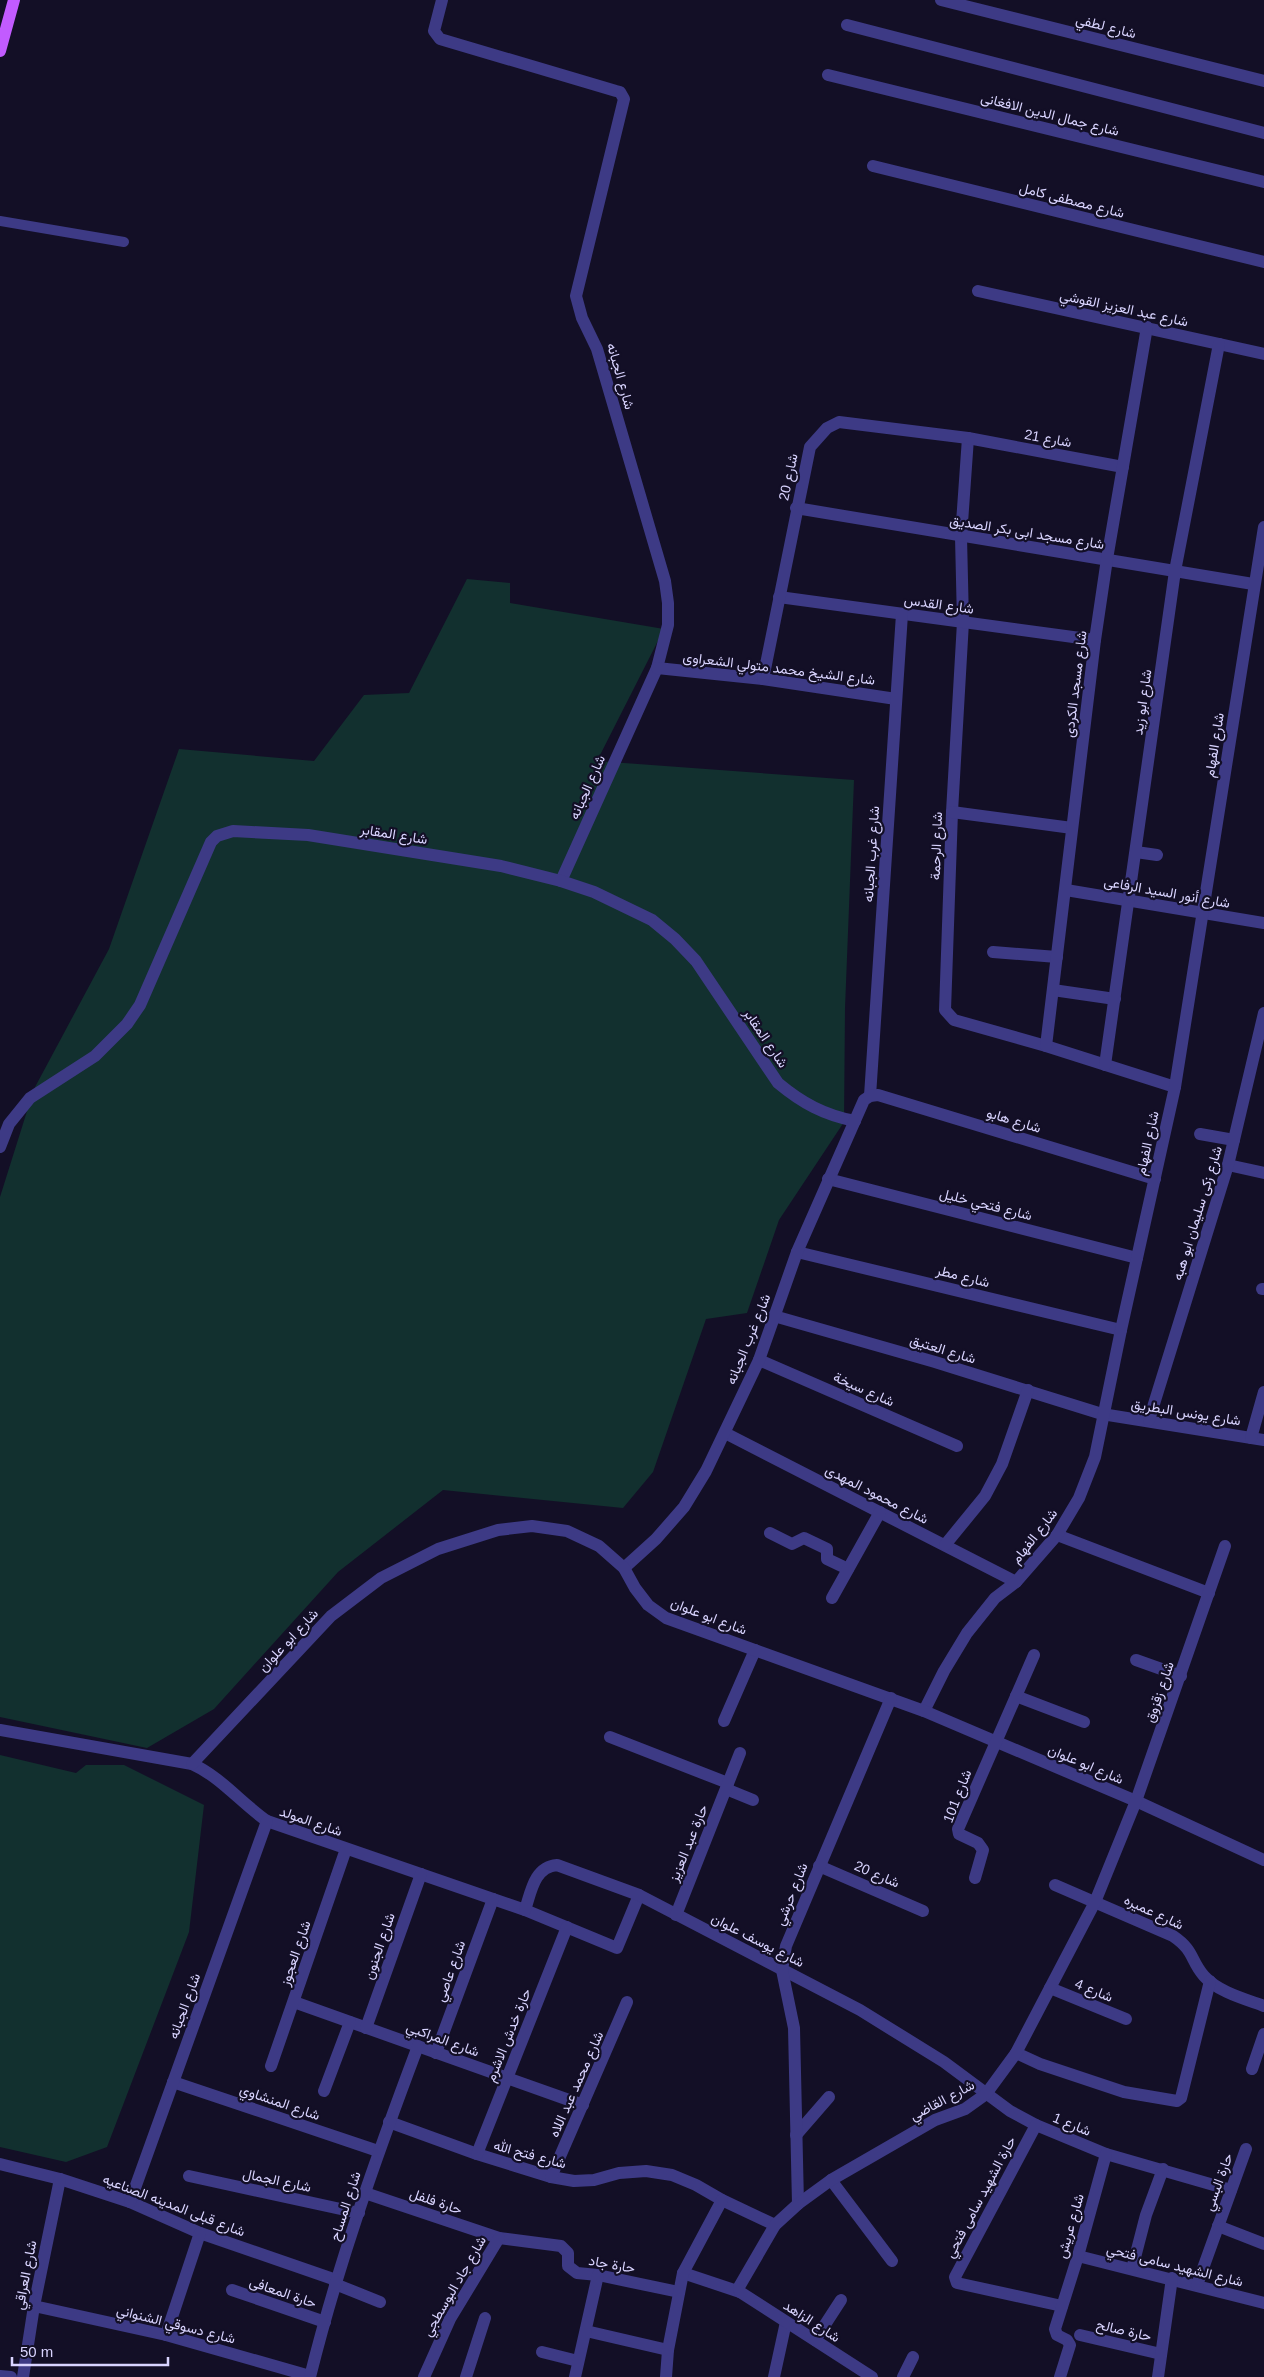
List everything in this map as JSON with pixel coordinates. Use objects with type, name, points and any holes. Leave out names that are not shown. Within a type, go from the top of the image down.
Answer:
[{"type":"main road","points":[[0,51],[14,0]]},
{"type":"street","name":"شارع الجبانه","points":[[442,0],[434,31],[440,39],[616,90],[620,92],[624,99],[576,296],[582,318],[598,349],[665,581],[668,625],[657,668],[561,881]]},
{"type":"street","name":"شارع لطفي","points":[[941,0],[1264,81]]},
{"type":"street","points":[[847,24],[1264,133]]},
{"type":"street","name":"شارع جمال الدين الافغانى","points":[[828,75],[1264,182]]},
{"type":"street","name":"شارع مصطفى كامل","points":[[873,166],[1264,262]]},
{"type":"street","name":"شارع عبد العزيز القوشي","points":[[978,291],[1264,354]]},
{"type":"street","name":"شارع مسجد الكردى","points":[[1046,1046],[1095,640],[1147,327]]},
{"type":"street","name":"شارع ابو زيد","points":[[1105,1065],[1175,571],[1219,344]]},
{"type":"street","name":"شارع 20","points":[[763,679],[796,508],[810,447],[827,428],[839,422],[968,438]]},
{"type":"street","name":"شارع 21","points":[[968,438],[1123,467]]},
{"type":"street","name":"شارع الرحمة","points":[[968,438],[961,537],[963,622],[952,812],[945,1010],[954,1020],[1046,1046],[1175,1087]]},
{"type":"street","name":"شارع مسجد ابى بكر الصديق","points":[[796,508],[961,537],[1254,584]]},
{"type":"street","name":"شارع الفهام","points":[[924,1711],[944,1671],[967,1633],[995,1598],[1016,1582],[1057,1535],[1082,1490],[1094,1457],[1120,1330],[1175,1087],[1264,527]]},
{"type":"street","name":"شارع القدس","points":[[779,598],[1095,640]]},
{"type":"street","name":"شارع غرب الجبانه","points":[[624,1568],[656,1540],[684,1507],[706,1471],[759,1360],[798,1252],[828,1179],[867,1098],[902,614]]},
{"type":"street","name":"شارع الشيخ محمد متولي الشعراوى","points":[[657,668],[763,679],[896,699]]},
{"type":"street","points":[[952,812],[1072,828]]},
{"type":"street","name":"شارع المقابر","points":[[0,1146],[10,1124],[30,1098],[95,1056],[127,1024],[140,1005],[211,842],[224,832],[308,835],[501,866],[561,881],[626,906],[652,920],[676,939],[696,961],[778,1082],[794,1097],[813,1108],[855,1121]]},
{"type":"street","points":[[1136,852],[1157,855]]},
{"type":"street","name":"شارع أنور السيد الرفاعى","points":[[1066,890],[1264,923]]},
{"type":"street","points":[[993,952],[1057,957]]},
{"type":"street","points":[[1053,990],[1115,999]]},
{"type":"street","name":"شارع زكى سليمان ابو هبه","points":[[1149,1420],[1228,1165],[1264,1012]]},
{"type":"street","name":"شارع هابو","points":[[867,1098],[878,1095],[1155,1179]]},
{"type":"street","points":[[1200,1134],[1234,1140]]},
{"type":"street","points":[[1228,1165],[1264,1173]]},
{"type":"street","name":"شارع فتحي خليل","points":[[828,1179],[1137,1258]]},
{"type":"street","name":"شارع مطر","points":[[798,1252],[1120,1330]]},
{"type":"street","name":"شارع العتيق","points":[[774,1316],[1028,1390],[1102,1414]]},
{"type":"street","name":"شارع سيخة","points":[[759,1360],[957,1446]]},
{"type":"street","points":[[945,1545],[985,1496],[1002,1464],[1028,1390]]},
{"type":"street","points":[[1258,1439],[1264,1392]]},
{"type":"street","name":"شارع يونس البطريق","points":[[1102,1414],[1149,1420],[1258,1439]]},
{"type":"street","name":"شارع محمود المهدى","points":[[725,1433],[1016,1582]]},
{"type":"street","points":[[832,1598],[880,1512]]},
{"type":"street","name":"شارع ابو علوان","points":[[192,1764],[330,1616],[381,1578],[438,1549],[498,1530],[532,1526],[567,1531],[599,1546],[624,1568],[635,1588],[648,1605],[666,1618],[924,1711],[1262,1855]]},
{"type":"street","points":[[770,1533],[792,1544],[804,1538],[827,1549],[827,1558],[848,1569]]},
{"type":"street","points":[[1057,1535],[1209,1593]]},
{"type":"street","name":"شارع زقزوق","points":[[1136,1801],[1225,1546]]},
{"type":"street","points":[[724,1721],[755,1650]]},
{"type":"street","points":[[996,1742],[1034,1655]]},
{"type":"street","points":[[1136,1660],[1181,1676]]},
{"type":"street","points":[[1016,1696],[1084,1722]]},
{"type":"street","name":"شارع حرشي","points":[[798,2204],[794,2028],[782,1970],[786,1946],[891,1698]]},
{"type":"street","name":"شارع المولد","points":[[0,1730],[192,1764],[208,1771],[246,1806],[267,1821],[525,1910],[617,1948],[639,1895]]},
{"type":"street","points":[[610,1738],[727,1786],[753,1800]]},
{"type":"street","name":"شارع 101","points":[[975,1878],[983,1850],[978,1843],[959,1834],[958,1829],[996,1742]]},
{"type":"street","name":"حارة عبد العزيز","points":[[676,1915],[740,1753]]},
{"type":"street","name":"شارع القاضي","points":[[739,2291],[775,2225],[798,2204],[831,2180],[935,2120],[965,2109],[986,2094],[1016,2053],[1095,1902],[1136,1801]]},
{"type":"street","name":"شارع الجبانه","points":[[130,2202],[267,1821]]},
{"type":"street","name":"شارع العجوز","points":[[271,2066],[346,1849]]},
{"type":"street","name":"شارع يوسف علوان","points":[[525,1910],[537,1876],[551,1865],[556,1865],[639,1895],[894,2029],[944,2062],[986,2094]]},
{"type":"street","name":"شارع 20","points":[[819,1866],[923,1911]]},
{"type":"street","name":"شارع الجنون","points":[[366,2028],[421,1874]]},
{"type":"street","name":"شارع عميره","points":[[1055,1885],[1173,1936],[1188,1948],[1198,1968],[1210,1981],[1236,1996],[1264,2006]]},
{"type":"street","name":"شارع عاصي","points":[[436,2053],[493,1899]]},
{"type":"street","name":"حارة خدش الاشرم","points":[[476,2154],[567,1927]]},
{"type":"street","points":[[1016,2053],[1040,2064],[1124,2092],[1177,2101],[1181,2098],[1210,1981]]},
{"type":"street","name":"شارع 4","points":[[1050,1988],[1126,2019]]},
{"type":"street","name":"شارع المراكبي","points":[[294,2002],[583,2105]]},
{"type":"street","name":"شارع محمد عبد اللاه","points":[[551,2177],[628,2002]]},
{"type":"street","points":[[324,2091],[350,2022]]},
{"type":"street","points":[[1252,2069],[1264,2034]]},
{"type":"street","name":"شارع المساح","points":[[310,2377],[336,2282],[378,2151],[418,2046]]},
{"type":"street","name":"شارع المنشاوي","points":[[173,2082],[378,2151]]},
{"type":"street","name":"شارع 1","points":[[986,2094],[1010,2111],[1036,2125],[1106,2154],[1159,2167],[1231,2190]]},
{"type":"street","points":[[796,2135],[829,2097]]},
{"type":"street","name":"شارع فتح الله","points":[[389,2122],[476,2154],[551,2177],[594,2180],[619,2172],[646,2171],[672,2175],[775,2225]]},
{"type":"street","name":"حارة الشهيد سامى فتحي","points":[[1036,2125],[955,2277],[957,2283],[1062,2306]]},
{"type":"street","name":"حارة البسي","points":[[1197,2285],[1246,2149]]},
{"type":"street","name":"شارع عريش","points":[[1060,2377],[1070,2345],[1068,2340],[1059,2337],[1055,2332],[1106,2154]]},
{"type":"street","name":"شارع قبلى المدينه الصناعيه","points":[[0,2164],[60,2179],[130,2202],[200,2233],[336,2282],[380,2302]]},
{"type":"street","points":[[1132,2269],[1159,2167]]},
{"type":"street","name":"شارع الجمال","points":[[189,2176],[359,2213]]},
{"type":"street","name":"شارع العراقي","points":[[23,2377],[34,2306],[60,2179]]},
{"type":"street","points":[[831,2180],[892,2261]]},
{"type":"street","name":"حارة فلفل","points":[[365,2193],[499,2238]]},
{"type":"street","points":[[666,2377],[668,2350],[683,2273],[722,2200]]},
{"type":"street","name":"حارة البسي","points":[[1218,2226],[1264,2244]]},
{"type":"street","points":[[166,2335],[200,2233]]},
{"type":"street","name":"حارة جاد","points":[[499,2238],[561,2246],[568,2253],[567,2263],[573,2272],[598,2275],[679,2292]]},
{"type":"street","name":"شارع جاد البوسطجي","points":[[424,2377],[450,2319],[499,2238]]},
{"type":"street","name":"شارع الشهيد سامى فتحي","points":[[1078,2256],[1172,2278],[1264,2303]]},
{"type":"street","name":"شارع الزاهد","points":[[683,2273],[739,2291],[872,2377]]},
{"type":"street","points":[[575,2377],[598,2275]]},
{"type":"street","points":[[1158,2377],[1172,2278]]},
{"type":"street","name":"حارة المعافى","points":[[232,2290],[325,2322]]},
{"type":"street","points":[[815,2340],[841,2300]]},
{"type":"street","name":"شارع دسوقي الشنواني","points":[[34,2306],[166,2335],[310,2377]]},
{"type":"street","points":[[466,2377],[485,2318]]},
{"type":"street","points":[[774,2377],[786,2322]]},
{"type":"street","points":[[586,2330],[668,2350]]},
{"type":"street","name":"حارة صالح","points":[[1080,2334],[1161,2354]]},
{"type":"street","points":[[542,2352],[578,2361]]},
{"type":"street","points":[[903,2377],[913,2357]]},
{"type":"street","points":[[0,2376],[11,2377]]},
{"type":"lane","points":[[0,221],[124,242]]},
{"type":"green space","points":[[467,579],[510,583],[510,603],[664,629],[597,761],[854,780],[845,1008],[844,1122],[779,1220],[747,1313],[706,1319],[653,1472],[623,1508],[443,1490],[338,1572],[214,1709],[147,1748],[0,1717],[0,1197],[34,1089],[109,949],[179,749],[314,761],[364,695],[409,693]]},
{"type":"green space","points":[[0,1755],[76,1773],[86,1765],[124,1765],[204,1805],[189,1932],[107,2147],[66,2162],[0,2147]]}]
